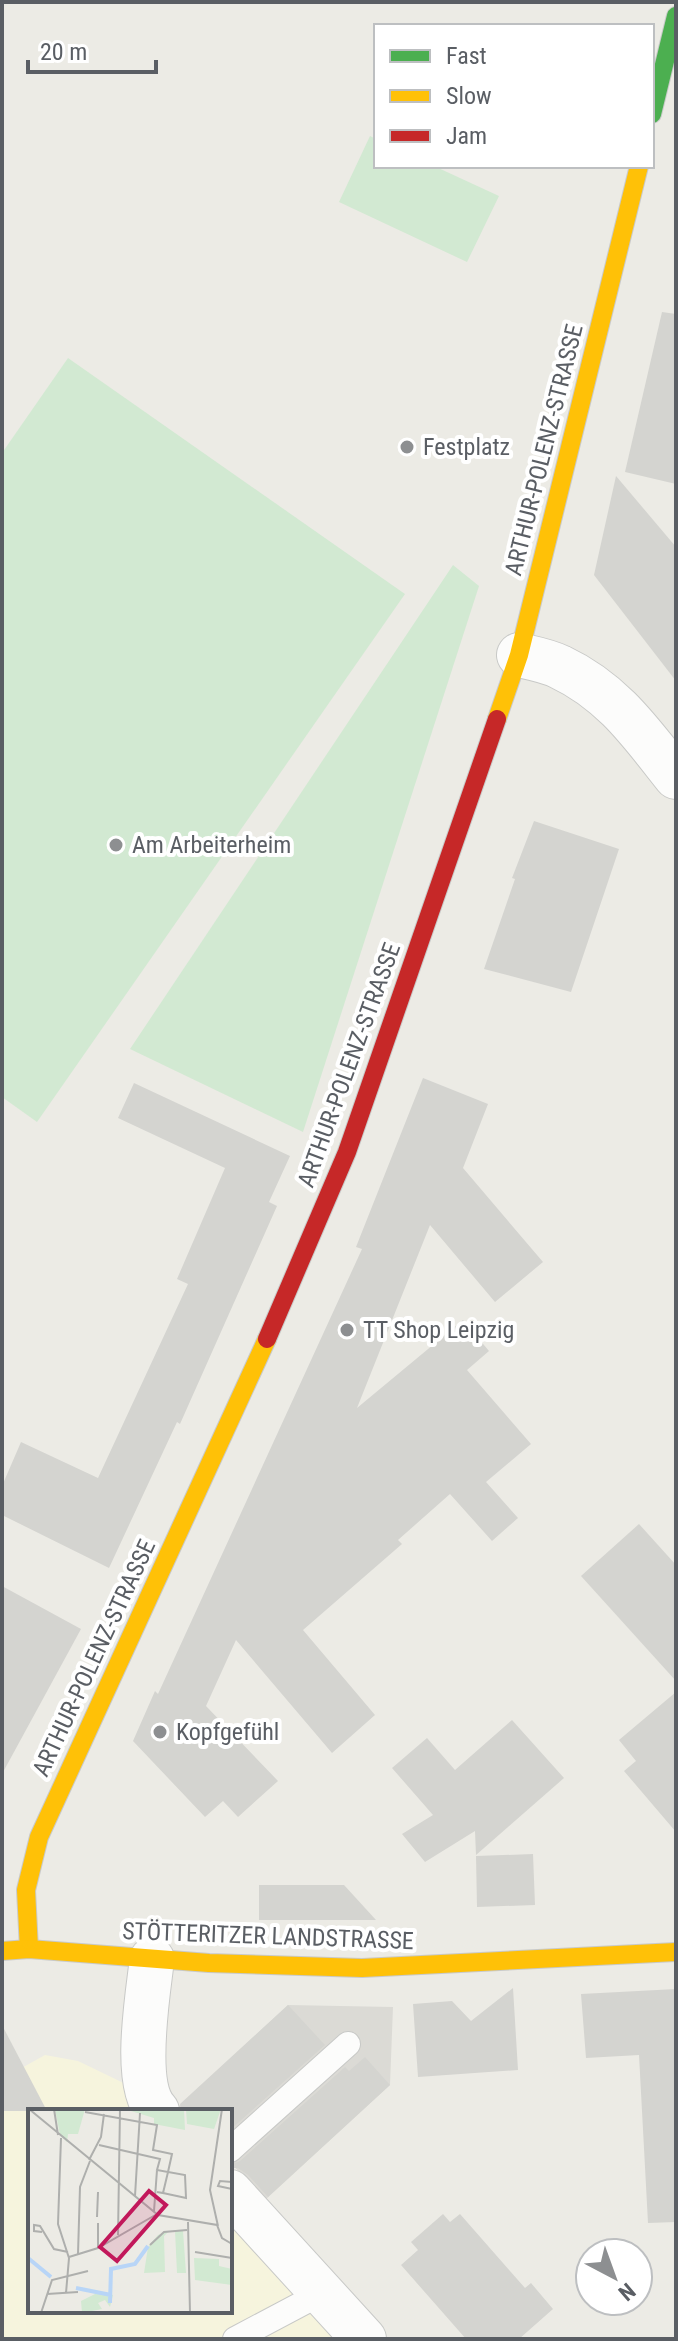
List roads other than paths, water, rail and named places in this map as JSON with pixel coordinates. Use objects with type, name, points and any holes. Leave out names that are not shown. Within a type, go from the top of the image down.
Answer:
[{"type":"street","points":[[654,106],[676,16]]},
{"type":"street","name":"ARTHUR-POLENZ-STRASSE","points":[[29,1949],[26,1890],[39,1837],[265,1344],[347,1152],[519,655],[639,168]]},
{"type":"street","points":[[519,655],[558,665],[609,698],[619,706],[676,777]]},
{"type":"street","name":"STÖTTERITZER LANDSTRASSE","points":[[2,1951],[29,1949],[152,1959],[362,1968],[676,1952]]},
{"type":"street","points":[[152,1959],[143,2029],[144,2069],[155,2109]]},
{"type":"street","points":[[232,2194],[364,2339]]},
{"type":"lane","points":[[232,2148],[348,2044]]},
{"type":"lane","points":[[235,2339],[322,2293]]},
{"type":"place","name":"Festplatz","points":[[407,447]]},
{"type":"place","name":"Am Arbeiterheim","points":[[116,845]]},
{"type":"place","name":"TT Shop Leipzig","points":[[347,1330]]},
{"type":"place","name":"Kopfgefühl","points":[[160,1732]]}]
